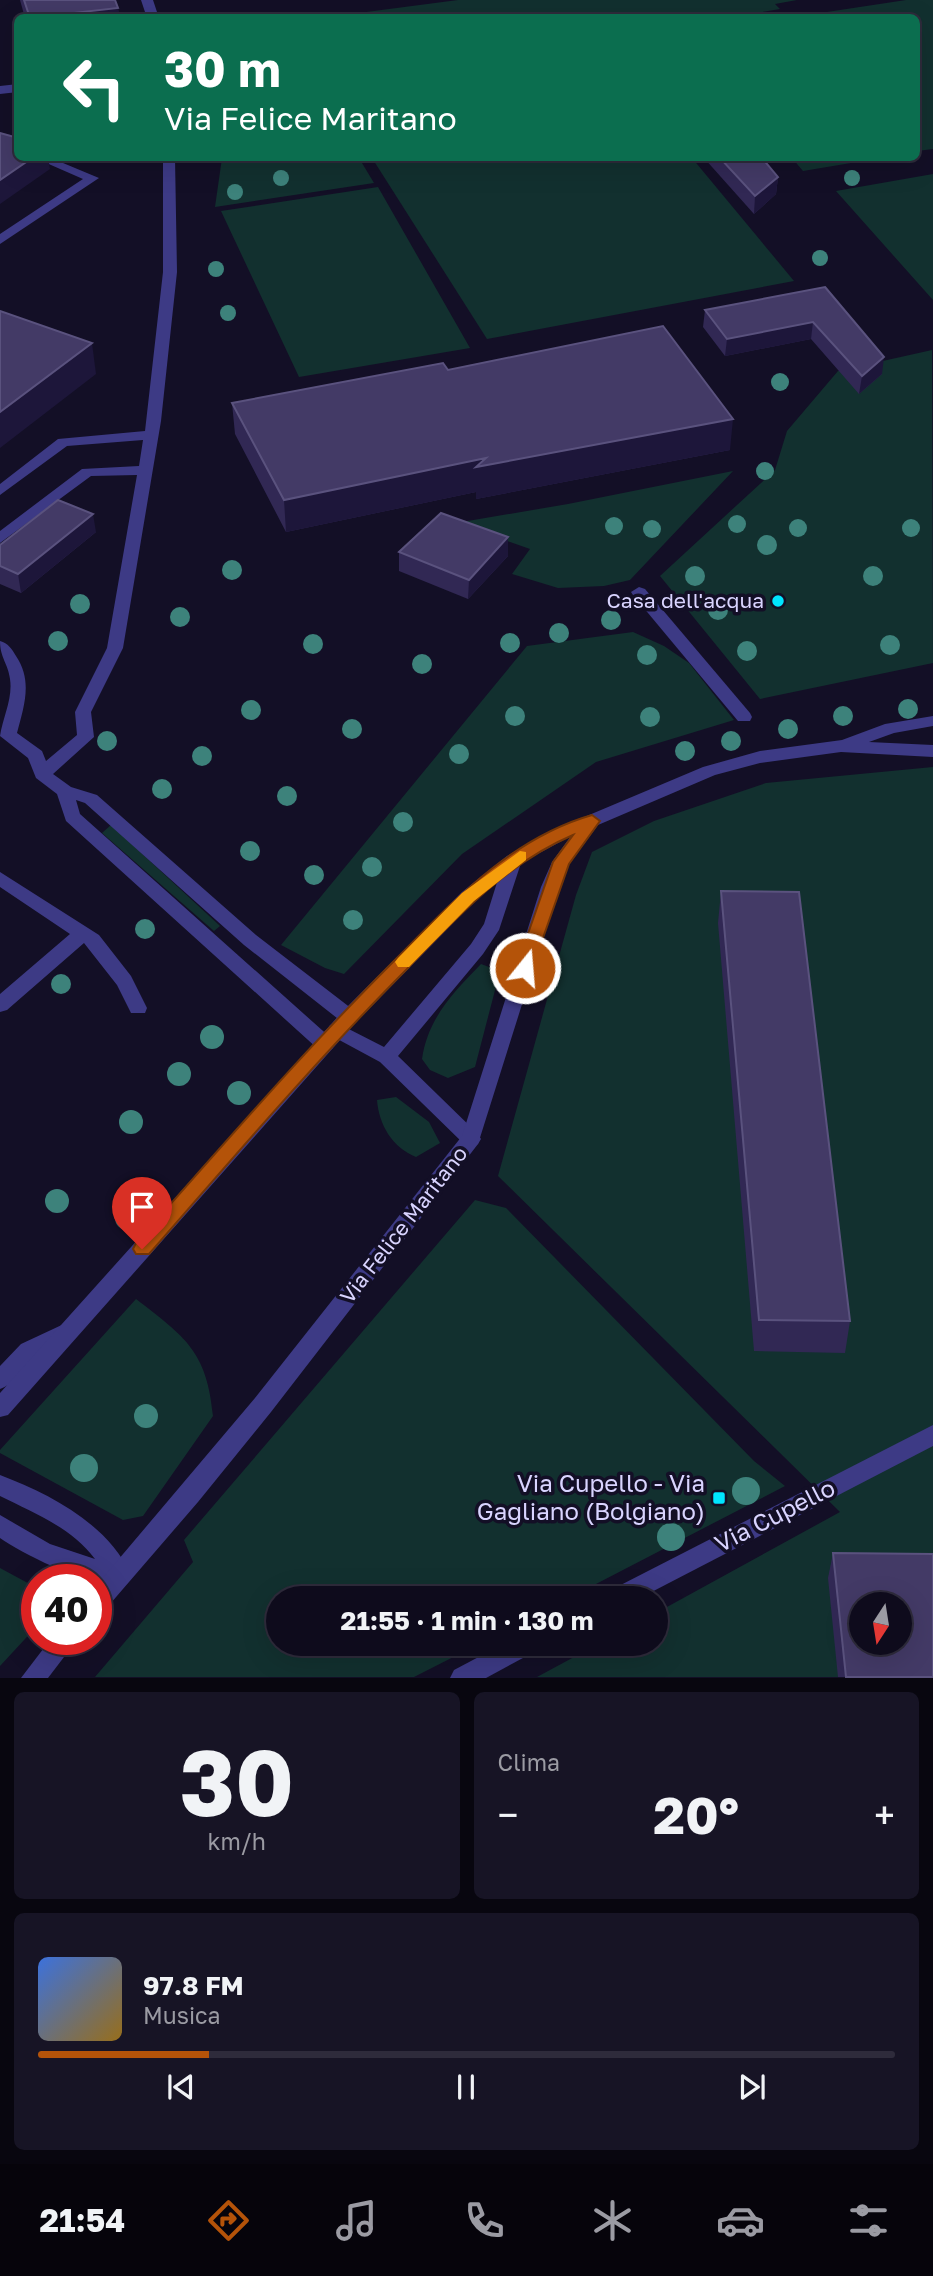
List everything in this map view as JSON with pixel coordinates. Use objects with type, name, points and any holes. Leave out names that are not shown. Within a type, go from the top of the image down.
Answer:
[{"type":"street","points":[[0,240],[93,178],[49,161]]},
{"type":"street","points":[[42,774],[86,737],[83,712],[115,648],[151,435],[170,272],[169,161]]},
{"type":"street","points":[[0,491],[63,442],[151,435]]},
{"type":"street","points":[[0,538],[87,472],[145,470]]},
{"type":"street","points":[[639,592],[744,717]]},
{"type":"street","points":[[0,646],[15,661],[21,683],[8,735],[36,755],[42,774],[65,791],[90,799],[250,940],[337,1030]]},
{"type":"street","name":"Via Felice Maritano","points":[[841,746],[891,729],[933,721]]},
{"type":"street","name":"Via Felice Maritano","points":[[0,1408],[337,1030],[468,897],[513,860],[550,838],[709,771],[760,757],[841,746],[933,751]]},
{"type":"street","points":[[65,791],[72,817],[337,1030],[387,1057],[471,1139]]},
{"type":"street","name":"Via Felice Maritano","points":[[112,1584],[255,1415],[471,1139],[550,887],[561,862],[592,821]]},
{"type":"street","points":[[387,1057],[493,925],[513,860]]},
{"type":"street","points":[[0,878],[93,940],[124,981],[138,1007]]},
{"type":"street","points":[[0,1005],[83,933]]},
{"type":"street","points":[[0,1380],[29,1350],[69,1331]]},
{"type":"street","name":"Via Cupello","points":[[640,1586],[933,1435]]},
{"type":"street","points":[[0,1485],[67,1519],[95,1541],[120,1575]]},
{"type":"street","points":[[0,1525],[42,1553],[78,1567],[120,1575]]},
{"type":"street","points":[[33,1678],[52,1655]]},
{"type":"street","points":[[462,1678],[503,1656]]},
{"type":"green space","points":[[458,0],[797,0],[775,4],[780,9],[751,14],[351,14]]},
{"type":"green space","points":[[906,0],[933,0],[933,149],[920,151],[920,14],[814,14]]},
{"type":"green space","points":[[222,161],[361,161],[374,183],[215,207]]},
{"type":"green space","points":[[374,161],[694,161],[794,281],[487,339]]},
{"type":"green space","points":[[795,161],[863,161],[803,171]]},
{"type":"green space","points":[[933,174],[933,300],[836,191]]},
{"type":"green space","points":[[378,187],[470,348],[299,377],[221,211]]},
{"type":"green space","points":[[932,350],[933,663],[760,699],[660,576],[775,470],[787,431],[838,371]]},
{"type":"green space","points":[[733,471],[630,580],[604,586],[558,588],[512,574],[530,549],[456,523],[568,504]]},
{"type":"green space","points":[[633,632],[664,646],[689,663],[734,720],[596,762],[462,854],[344,974],[325,968],[281,945],[527,646]]},
{"type":"green space","points":[[933,767],[933,1677],[537,1677],[576,1656],[668,1656],[668,1606],[840,1512],[498,1176],[576,895],[592,852],[654,821],[766,783]]},
{"type":"green space","points":[[111,825],[220,926],[214,931],[102,833]]},
{"type":"green space","points":[[481,964],[500,971],[475,1067],[448,1078],[430,1070],[422,1059],[425,1044],[443,1007]]},
{"type":"green space","points":[[396,1097],[429,1122],[440,1143],[416,1157],[394,1141],[384,1126],[377,1100]]},
{"type":"green space","points":[[475,1200],[506,1208],[754,1461],[785,1486],[592,1586],[266,1586],[266,1656],[455,1656],[414,1677],[95,1677],[193,1562],[184,1540]]},
{"type":"green space","points":[[136,1299],[168,1324],[191,1347],[205,1376],[213,1416],[143,1516],[123,1520],[0,1453],[0,1450]]},
{"type":"green space","points":[[0,1568],[21,1579],[21,1643],[0,1666]]},
{"type":"building","points":[[24,0],[115,0],[118,8],[65,14],[29,14]]},
{"type":"building","points":[[0,133],[14,137],[14,161],[28,161],[0,180]]},
{"type":"building","points":[[723,161],[765,161],[778,177],[755,196]]},
{"type":"building","points":[[825,287],[884,357],[862,376],[813,322],[727,339],[705,310]]},
{"type":"building","points":[[0,311],[92,343],[0,412]]},
{"type":"building","points":[[663,326],[733,419],[476,467],[486,458],[284,500],[232,403],[443,363],[448,370]]},
{"type":"building","points":[[58,500],[93,514],[18,574],[0,566],[0,545]]},
{"type":"building","points":[[441,513],[508,537],[469,580],[399,552]]},
{"type":"building","points":[[721,891],[799,892],[850,1321],[759,1320]]},
{"type":"building","points":[[833,1553],[933,1554],[933,1677],[846,1677]]},
{"type":"slow traffic","points":[[404,962],[468,897],[520,856]]},
{"type":"place","name":"Casa dell'acqua","points":[[778,601]]},
{"type":"place","name":"Via Cupello - Via Gagliano (Bolgiano)","points":[[719,1498]]},
{"type":"route","points":[[142,1249],[349,1017],[468,897],[513,860],[550,838],[592,821],[561,862],[550,887],[525,968]]}]
